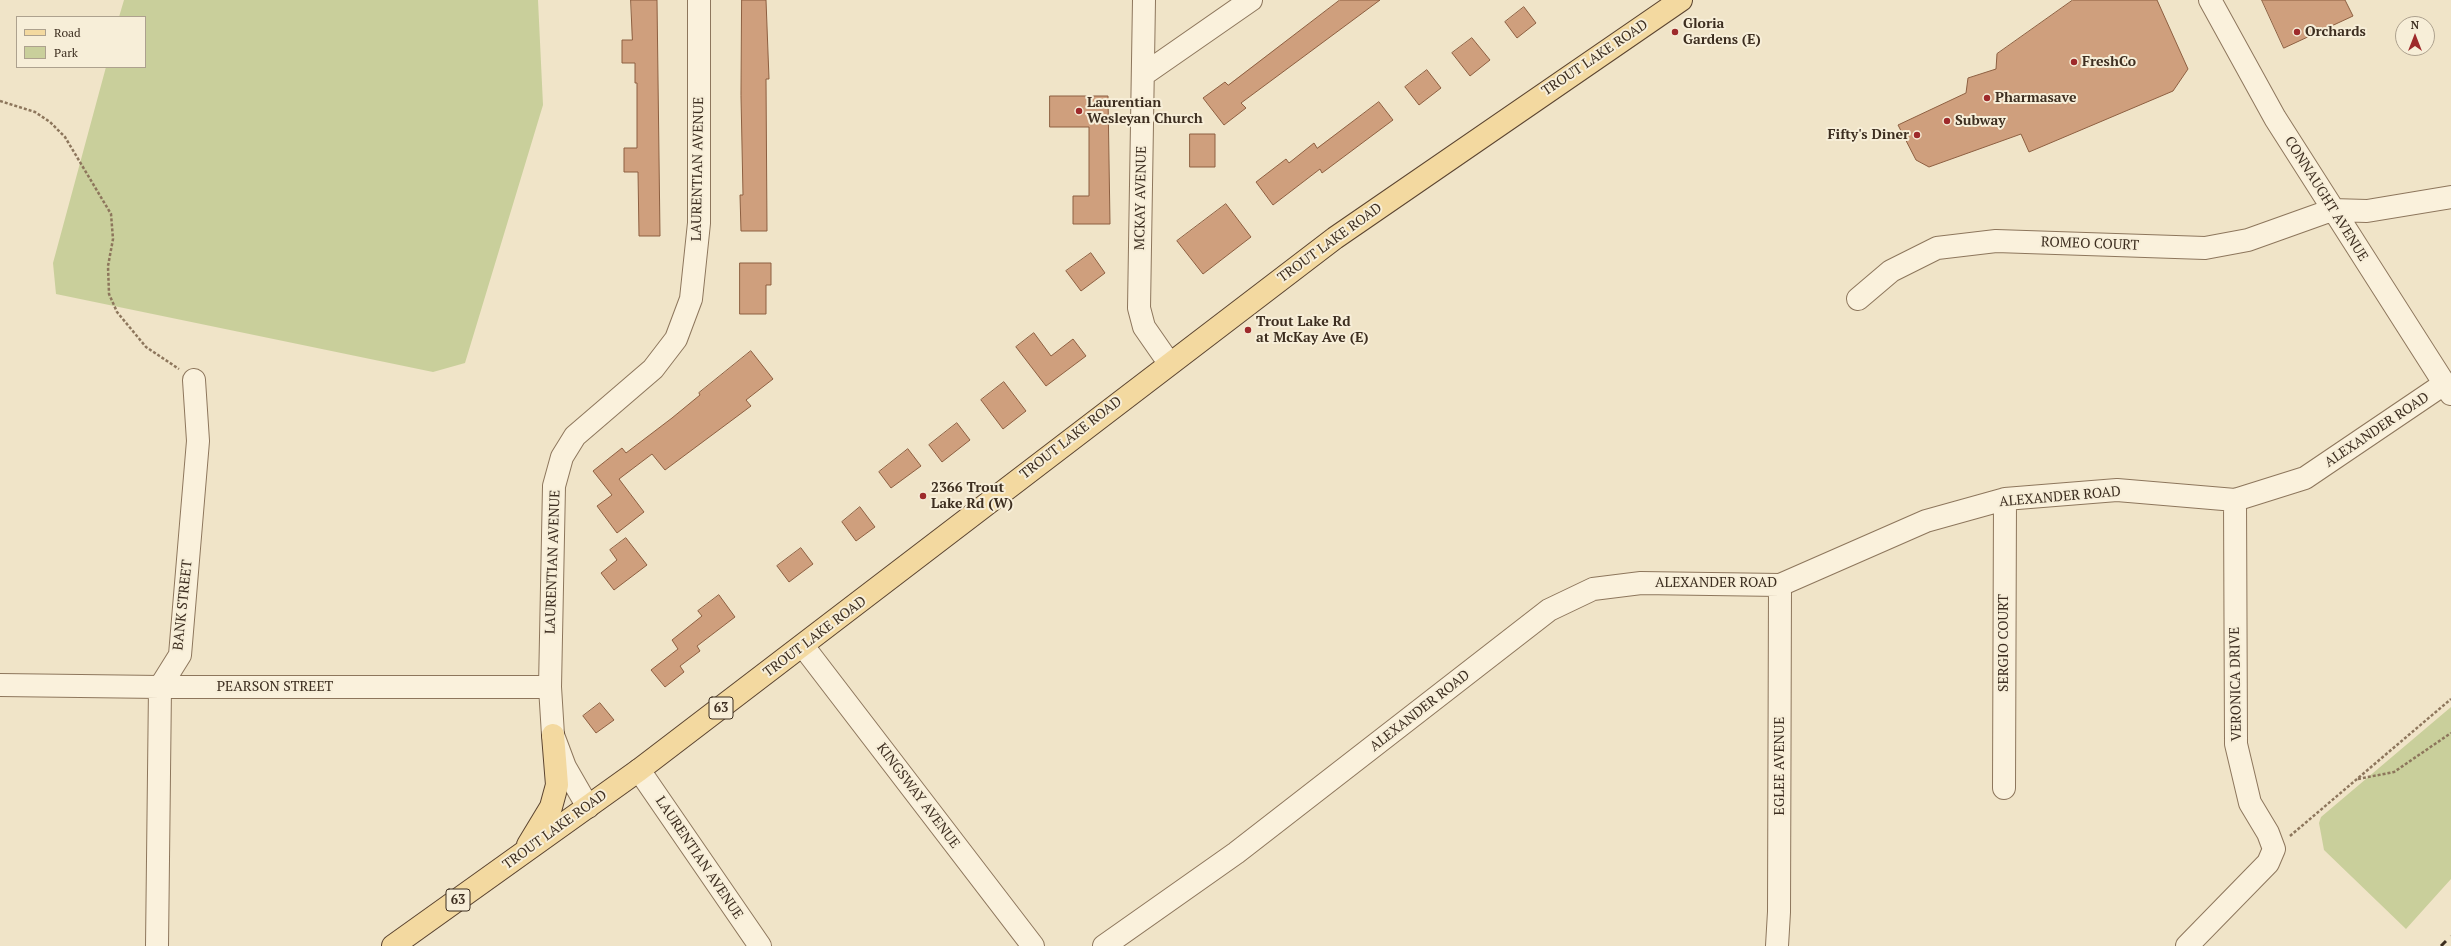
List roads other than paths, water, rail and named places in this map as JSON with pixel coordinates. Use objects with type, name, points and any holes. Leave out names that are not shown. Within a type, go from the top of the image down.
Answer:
[{"type":"main road","name":"TROUT LAKE ROAD","points":[[393,946],[639,770],[803,646],[1169,363],[1335,238],[1681,0]]},
{"type":"main road","points":[[523,853],[551,807],[553,800],[556,785],[553,735]]},
{"type":"street","name":"LAURENTIAN AVENUE","points":[[588,807],[565,767],[553,735],[550,687],[554,486],[562,457],[575,436],[653,369],[676,338],[691,299],[699,223],[699,0]]},
{"type":"street","name":"MCKAY AVENUE","points":[[1144,0],[1139,308],[1144,328],[1169,363]]},
{"type":"street","points":[[1143,75],[1251,0]]},
{"type":"street","name":"CONNAUGHT AVENUE","points":[[2210,0],[2275,118],[2332,210],[2447,388]]},
{"type":"street","points":[[2332,210],[2367,211],[2451,197]]},
{"type":"street","name":"ROMEO COURT","points":[[1858,299],[1891,271],[1937,248],[1996,241],[2205,248],[2248,240],[2332,210]]},
{"type":"street","name":"BANK STREET","points":[[160,688],[180,655],[198,441],[194,380]]},
{"type":"street","name":"ALEXANDER ROAD","points":[[1104,946],[1236,854],[1549,610],[1592,589],[1641,583],[1780,585],[1926,521],[2005,498],[2117,490],[2235,500],[2305,478],[2447,388]]},
{"type":"street","name":"SERGIO COURT","points":[[2004,788],[2005,498]]},
{"type":"street","name":"VERONICA DRIVE","points":[[2187,946],[2268,863],[2274,849],[2268,834],[2250,803],[2236,744],[2235,500]]},
{"type":"street","name":"EGLEE AVENUE","points":[[1777,946],[1779,912],[1780,585]]},
{"type":"street","name":"KINGSWAY AVENUE","points":[[803,646],[1033,946]]},
{"type":"street","name":"PEARSON STREET","points":[[0,685],[160,688],[550,687]]},
{"type":"street","points":[[157,946],[160,688]]},
{"type":"street","name":"LAURENTIAN AVENUE","points":[[639,770],[760,946]]},
{"type":"railway","points":[[2441,946],[2451,936]]},
{"type":"place","name":"Gloria Gardens (E)","points":[[1675,32]]},
{"type":"place","name":"Orchards","points":[[2297,32]]},
{"type":"place","name":"FreshCo","points":[[2074,62]]},
{"type":"place","name":"Pharmasave","points":[[1987,98]]},
{"type":"place","name":"Laurentian Wesleyan Church","points":[[1079,111]]},
{"type":"place","name":"Subway","points":[[1947,121]]},
{"type":"place","name":"Fifty's Diner","points":[[1917,135]]},
{"type":"place","name":"Trout Lake Rd at McKay Ave (E)","points":[[1248,330]]},
{"type":"place","name":"2366 Trout Lake Rd (W)","points":[[923,496]]}]
